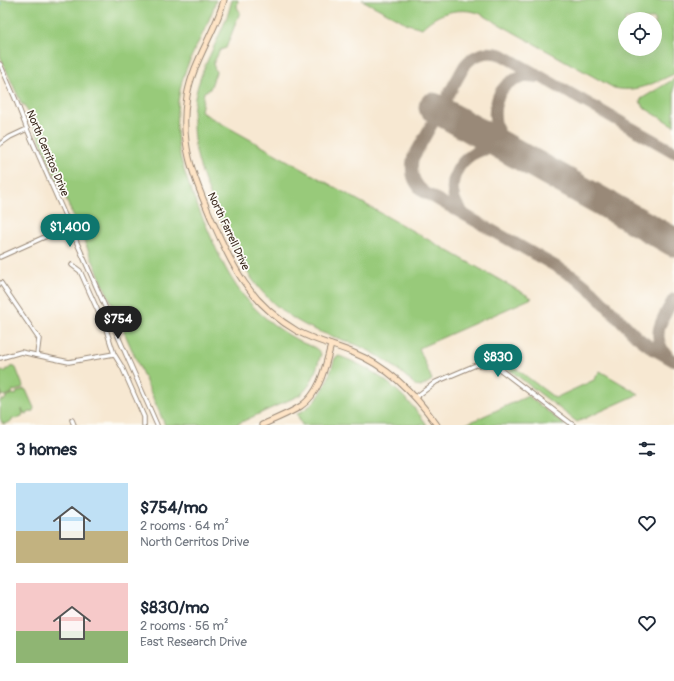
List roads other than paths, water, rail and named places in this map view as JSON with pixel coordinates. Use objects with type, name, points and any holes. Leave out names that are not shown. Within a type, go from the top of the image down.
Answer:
[{"type":"street","name":"North Farrell Drive","points":[[224,0],[216,24],[194,69],[187,97],[185,136],[193,175],[233,266],[249,290],[264,306],[288,325],[306,335],[355,353],[379,366],[393,376],[416,397],[437,425]]},
{"type":"street","name":"North Cerritos Drive","points":[[0,64],[15,98],[26,129],[157,425]]},
{"type":"street","points":[[0,144],[26,129]]},
{"type":"street","points":[[0,257],[69,226]]},
{"type":"street","points":[[72,265],[80,271],[106,329],[114,354],[122,367],[144,417],[144,425]]},
{"type":"street","points":[[1,283],[39,339],[37,355]]},
{"type":"street","points":[[262,425],[302,406],[310,397],[318,386],[331,345]]},
{"type":"street","points":[[0,358],[21,352],[69,362],[114,354]]},
{"type":"street","points":[[416,397],[436,382],[475,365],[491,365],[498,368],[573,425]]},
{"type":"street","points":[[72,420],[74,425]]}]
